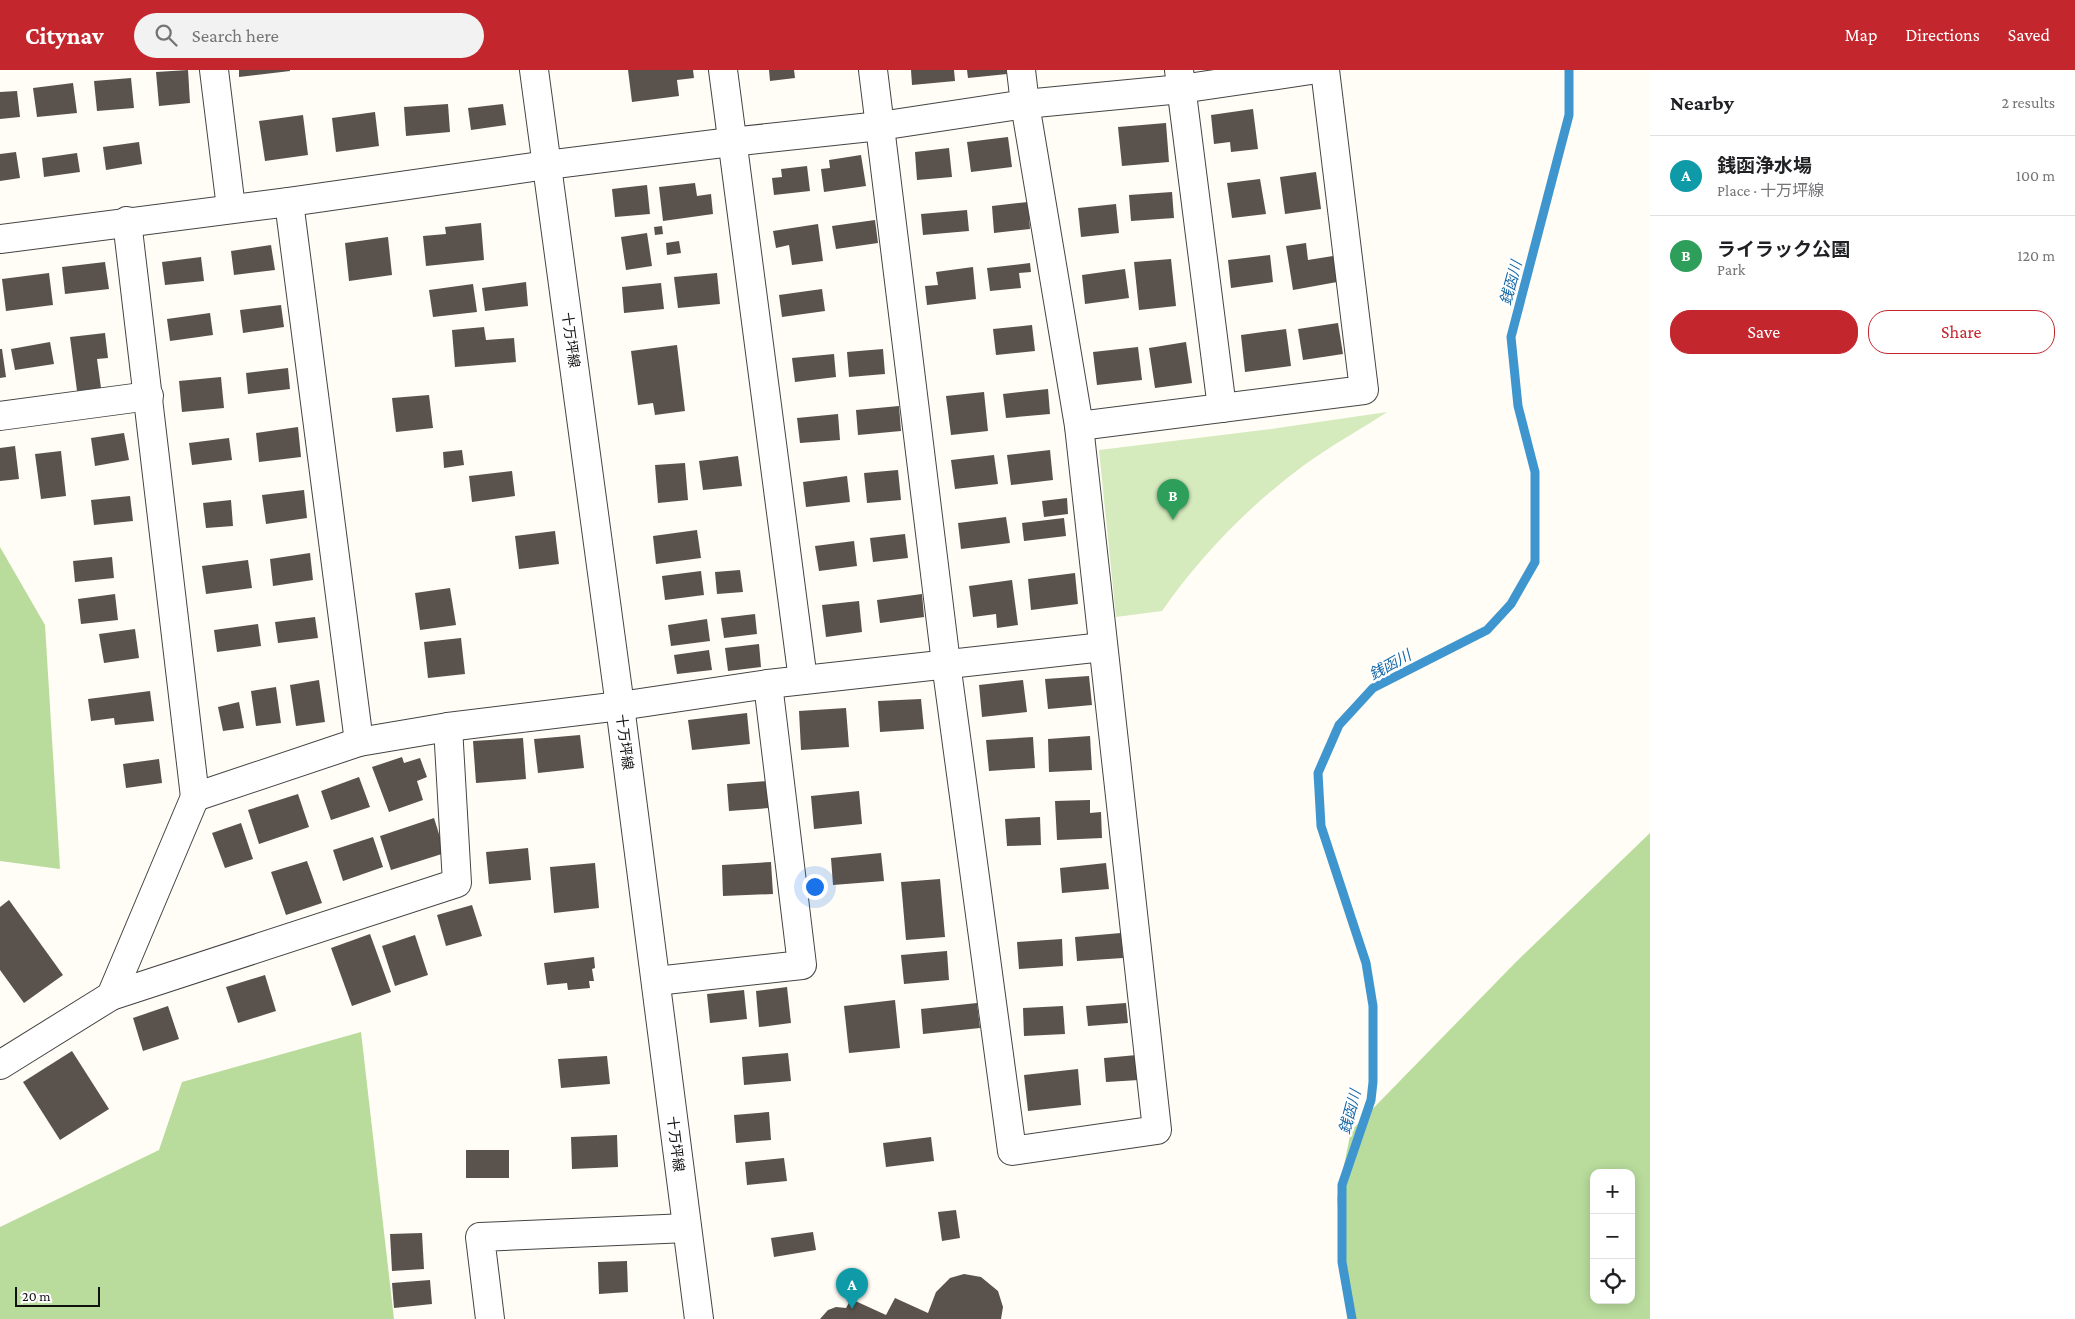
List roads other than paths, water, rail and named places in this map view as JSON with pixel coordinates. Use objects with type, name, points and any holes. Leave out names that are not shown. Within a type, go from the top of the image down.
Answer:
[{"type":"street","points":[[214,70],[231,208]]},
{"type":"street","name":"十万坪線","points":[[534,70],[620,706],[699,1319]]},
{"type":"street","points":[[722,70],[803,680]]},
{"type":"street","points":[[873,70],[946,664],[1012,1151],[1157,1130],[1079,426],[1025,104],[1021,70]]},
{"type":"street","points":[[0,239],[128,221],[289,202],[547,165],[880,126],[1180,80],[1311,70]]},
{"type":"street","points":[[1079,426],[1364,390],[1324,70]]},
{"type":"street","points":[[1180,80],[1222,408]]},
{"type":"street","points":[[289,202],[359,742]]},
{"type":"street","points":[[111,996],[195,797],[128,221]]},
{"type":"street","points":[[0,416],[149,396]]},
{"type":"street","points":[[195,797],[359,742],[448,727],[620,706],[768,684],[1103,647]]},
{"type":"street","points":[[656,981],[802,965],[768,684]]},
{"type":"street","points":[[0,1065],[111,996],[457,883],[448,727]]},
{"type":"street","points":[[490,1319],[480,1237],[687,1228]]},
{"type":"waterway","name":"銭函川","points":[[1352,1319],[1342,1262],[1342,1185],[1371,1100],[1373,1082],[1373,1006],[1366,963],[1321,826],[1318,773],[1339,725],[1373,688],[1487,630],[1511,604],[1535,562],[1535,472],[1518,406],[1511,337],[1569,115],[1569,70]]},
{"type":"place","name":"ライラック公園","points":[[1173,520]]},
{"type":"place","name":"銭函浄水場","points":[[852,1309]]}]
